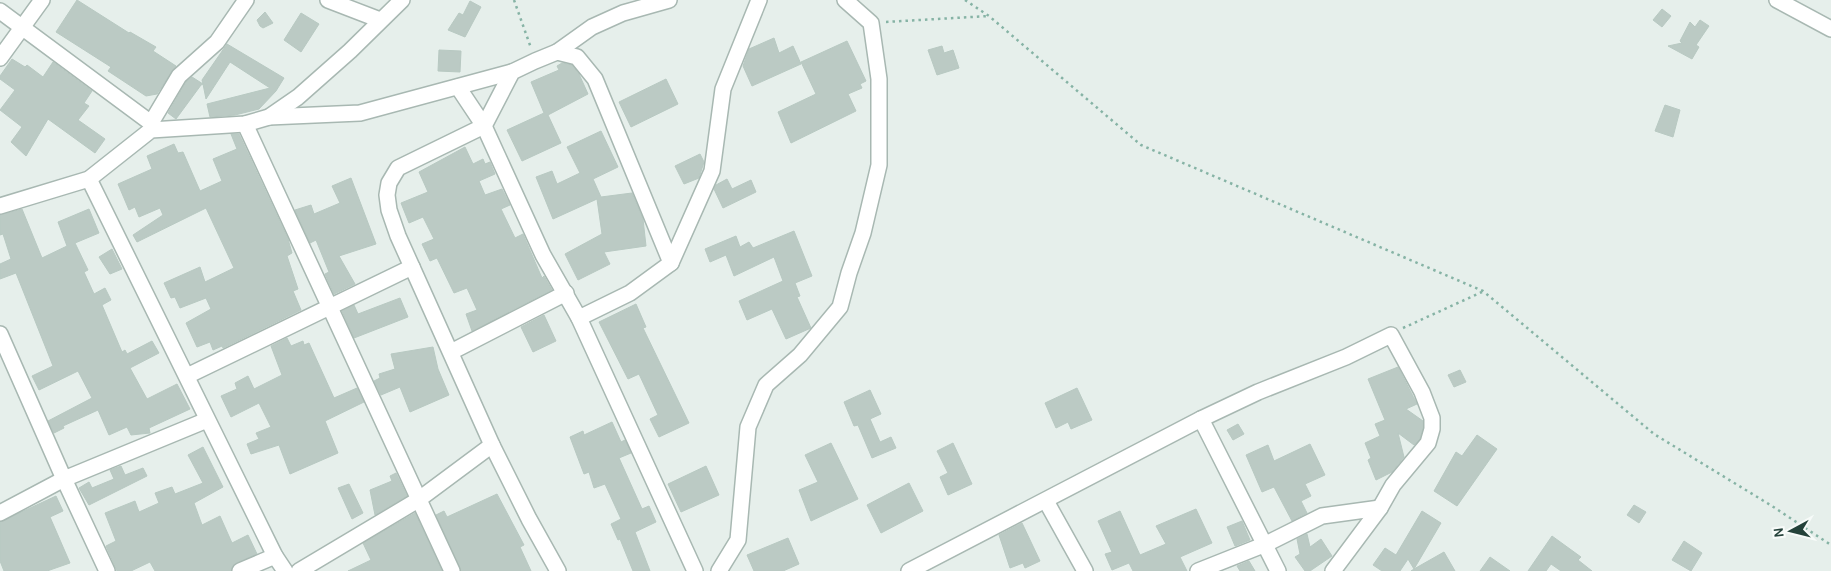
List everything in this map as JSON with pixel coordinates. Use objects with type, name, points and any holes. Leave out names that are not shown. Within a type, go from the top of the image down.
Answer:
[{"type":"street","points":[[0,58],[42,0]]},
{"type":"street","points":[[0,206],[89,179],[151,126],[179,76],[216,42],[246,0]]},
{"type":"street","points":[[328,0],[380,20]]},
{"type":"street","points":[[269,117],[298,97],[350,51],[402,0]]},
{"type":"street","points":[[0,11],[151,126],[245,124],[269,117],[332,116],[360,113],[512,72],[557,52],[592,27],[622,14],[669,0]]},
{"type":"street","points":[[579,318],[630,293],[671,263],[712,171],[723,89],[759,0]]},
{"type":"street","points":[[719,571],[738,540],[748,427],[766,385],[800,355],[840,307],[849,273],[864,232],[879,165],[879,80],[872,23],[845,0]]},
{"type":"street","points":[[1777,0],[1831,28]]},
{"type":"street","points":[[557,52],[577,57],[595,79],[671,263]]},
{"type":"street","points":[[512,72],[484,126],[398,168],[389,183],[387,195],[389,210],[412,267],[492,445],[529,520],[558,571]]},
{"type":"street","points":[[458,87],[484,126],[543,254],[579,318],[695,571]]},
{"type":"street","points":[[245,124],[452,571]]},
{"type":"street","points":[[89,179],[207,420],[275,556],[285,571]]},
{"type":"street","points":[[187,376],[412,267]]},
{"type":"street","points":[[451,352],[566,293]]},
{"type":"street","points":[[0,334],[107,571]]},
{"type":"street","points":[[909,571],[1202,419],[1258,392],[1346,357],[1391,334],[1425,401],[1432,418],[1432,429],[1428,444],[1393,485],[1341,568]]},
{"type":"street","points":[[1202,419],[1278,571]]},
{"type":"street","points":[[0,513],[64,479],[207,420]]},
{"type":"street","points":[[299,571],[418,500],[492,445]]},
{"type":"street","points":[[1046,500],[1085,571]]},
{"type":"street","points":[[1198,571],[1266,544],[1322,516],[1380,508]]},
{"type":"street","points":[[240,571],[275,556]]},
{"type":"path","points":[[514,0],[534,61]]},
{"type":"path","points":[[965,0],[989,16],[1141,145],[1483,291],[1654,434],[1772,506],[1831,545]]},
{"type":"path","points":[[872,23],[989,16]]},
{"type":"path","points":[[1391,334],[1483,291]]},
{"type":"building","points":[[77,0],[129,33],[156,47],[153,51],[176,66],[157,94],[146,96],[108,71],[111,67],[56,32]]},
{"type":"building","points":[[470,1],[481,7],[465,37],[448,30],[459,13],[463,15]]},
{"type":"building","points":[[1662,9],[1671,16],[1662,27],[1653,20]]},
{"type":"building","points":[[265,12],[273,23],[263,28],[257,20]]},
{"type":"building","points":[[301,13],[319,24],[301,52],[284,40]]},
{"type":"building","points":[[1700,20],[1709,26],[1696,45],[1699,47],[1692,59],[1668,46],[1682,43],[1680,41],[1690,22],[1695,27]]},
{"type":"building","points":[[774,38],[779,53],[793,46],[801,64],[752,86],[743,66],[749,49]]},
{"type":"building","points":[[847,41],[866,81],[860,84],[862,88],[848,94],[856,111],[791,143],[778,112],[816,94],[801,62]]},
{"type":"building","points":[[227,44],[284,78],[276,91],[259,109],[235,115],[210,117],[207,104],[270,88],[230,62],[206,99],[202,80]]},
{"type":"building","points":[[942,46],[944,53],[953,50],[959,68],[937,75],[928,50]]},
{"type":"building","points":[[439,50],[461,51],[460,72],[438,71]]},
{"type":"building","points":[[12,59],[25,67],[27,65],[43,77],[53,62],[92,91],[84,103],[89,106],[78,120],[105,139],[95,153],[48,119],[26,156],[11,142],[22,127],[0,110],[15,90],[0,79],[0,76]]},
{"type":"building","points":[[562,63],[572,65],[579,74],[588,94],[548,115],[561,143],[522,161],[507,130],[544,113],[531,82],[559,70],[557,66]]},
{"type":"building","points":[[192,77],[203,84],[176,119],[168,113],[186,82]]},
{"type":"building","points":[[666,79],[678,104],[631,127],[619,102]]},
{"type":"building","points":[[1665,105],[1680,110],[1673,137],[1655,131]]},
{"type":"building","points":[[601,131],[618,167],[593,179],[601,197],[632,193],[643,219],[646,246],[604,252],[610,264],[578,280],[565,254],[602,234],[597,199],[553,219],[536,177],[552,171],[557,184],[580,173],[567,147]]},
{"type":"building","points":[[231,134],[239,134],[288,239],[292,253],[287,256],[298,289],[293,291],[301,310],[223,348],[222,346],[213,350],[210,342],[197,347],[186,323],[211,309],[206,298],[180,308],[175,297],[171,298],[164,283],[200,267],[205,282],[234,268],[206,208],[137,242],[133,235],[163,215],[160,208],[139,217],[135,207],[129,210],[118,184],[152,169],[147,156],[174,144],[178,153],[183,152],[200,191],[222,181],[213,159],[237,149]]},
{"type":"building","points":[[465,147],[473,164],[483,159],[485,164],[490,162],[495,174],[479,181],[485,195],[502,189],[510,205],[501,209],[515,238],[523,234],[542,278],[544,276],[552,290],[472,331],[466,314],[477,310],[467,288],[454,293],[437,258],[430,261],[422,244],[434,239],[423,217],[409,223],[401,203],[428,192],[419,172]]},
{"type":"building","points":[[700,154],[704,162],[699,178],[684,184],[675,166]]},
{"type":"building","points":[[351,178],[376,244],[339,256],[355,284],[334,294],[325,274],[329,272],[316,240],[310,243],[295,210],[311,205],[314,214],[340,203],[332,186]]},
{"type":"building","points":[[727,179],[732,189],[751,180],[756,192],[723,208],[714,189],[716,185]]},
{"type":"building","points":[[22,209],[42,258],[67,246],[58,222],[89,209],[99,233],[75,243],[88,270],[84,272],[94,294],[105,288],[111,300],[102,305],[122,352],[125,350],[127,354],[152,341],[159,353],[130,368],[147,399],[177,384],[190,409],[149,428],[150,433],[131,435],[127,427],[109,435],[98,410],[63,426],[64,428],[54,433],[48,421],[92,398],[78,371],[39,390],[32,376],[53,366],[16,273],[0,279],[0,264],[11,259],[3,234],[0,235],[0,215]]},
{"type":"building","points":[[794,231],[812,276],[795,283],[800,296],[797,297],[811,328],[786,339],[772,309],[747,320],[739,301],[783,281],[774,257],[734,276],[726,255],[710,262],[705,249],[736,236],[740,247],[749,242],[753,248]]},
{"type":"building","points":[[112,249],[122,269],[110,274],[99,257]]},
{"type":"building","points":[[400,298],[408,317],[354,338],[342,311],[354,305],[358,314]]},
{"type":"building","points":[[636,304],[646,327],[643,328],[689,423],[659,437],[650,419],[658,415],[639,374],[628,379],[599,322]]},
{"type":"building","points":[[544,315],[556,341],[533,352],[521,327]]},
{"type":"building","points":[[287,338],[291,346],[303,341],[304,345],[309,343],[334,398],[357,388],[364,402],[325,421],[338,453],[290,474],[279,445],[251,454],[247,444],[259,439],[256,433],[271,427],[259,403],[231,417],[221,396],[237,389],[235,383],[248,376],[254,389],[282,375],[271,346]]},
{"type":"building","points":[[433,347],[438,369],[449,395],[410,412],[400,387],[381,395],[374,381],[380,378],[379,374],[395,369],[391,354]]},
{"type":"building","points":[[1398,367],[1417,404],[1406,409],[1423,421],[1423,428],[1420,439],[1414,445],[1398,433],[1404,457],[1392,472],[1376,480],[1368,460],[1371,458],[1365,443],[1380,436],[1375,424],[1385,420],[1368,379]]},
{"type":"building","points":[[1460,370],[1466,382],[1454,387],[1448,375]]},
{"type":"building","points":[[1077,388],[1092,420],[1071,429],[1068,422],[1056,428],[1045,403]]},
{"type":"building","points":[[870,390],[881,414],[870,419],[880,442],[891,437],[896,448],[872,458],[858,425],[854,426],[844,402]]},
{"type":"building","points":[[612,422],[621,442],[625,440],[631,453],[619,458],[642,509],[649,506],[656,522],[635,532],[650,571],[633,571],[620,539],[618,540],[611,524],[621,519],[605,484],[594,488],[589,472],[584,474],[570,437],[583,431],[584,435]]},
{"type":"building","points":[[1238,424],[1244,434],[1233,440],[1227,430]]},
{"type":"building","points":[[1477,435],[1497,449],[1457,506],[1434,491],[1456,452],[1462,456]]},
{"type":"building","points":[[831,443],[858,499],[811,521],[799,490],[818,482],[805,455]]},
{"type":"building","points":[[953,443],[972,484],[948,495],[940,477],[948,473],[937,451]]},
{"type":"building","points":[[1310,444],[1325,475],[1305,484],[1311,496],[1301,501],[1307,513],[1292,521],[1274,487],[1262,492],[1246,455],[1268,445],[1274,461]]},
{"type":"building","points":[[203,447],[223,487],[194,503],[202,525],[220,516],[232,543],[248,535],[257,554],[236,563],[231,571],[155,571],[150,562],[131,571],[117,571],[106,546],[116,541],[105,513],[135,501],[139,512],[159,503],[155,493],[172,487],[175,494],[203,483],[188,455]]},
{"type":"building","points":[[121,466],[125,475],[143,468],[147,476],[89,505],[79,488],[89,482],[92,488],[114,479],[110,470]]},
{"type":"building","points":[[706,466],[719,495],[681,512],[668,484]]},
{"type":"building","points":[[396,473],[407,496],[375,515],[370,490],[392,481],[390,476]]},
{"type":"building","points":[[909,483],[923,511],[881,533],[867,505]]},
{"type":"building","points":[[349,484],[363,513],[352,519],[338,488]]},
{"type":"building","points":[[497,494],[524,545],[520,547],[531,571],[461,571],[436,515],[444,511],[447,517]]},
{"type":"building","points":[[56,496],[63,511],[50,517],[70,563],[47,571],[4,571],[0,561],[0,522]]},
{"type":"building","points":[[1634,505],[1646,512],[1639,523],[1627,515]]},
{"type":"building","points":[[1196,509],[1212,543],[1180,557],[1187,571],[1133,571],[1129,563],[1112,570],[1105,554],[1112,552],[1098,521],[1120,511],[1140,555],[1166,544],[1156,526]]},
{"type":"building","points":[[1422,511],[1441,523],[1414,569],[1408,559],[1400,571],[1382,571],[1373,565],[1385,548],[1396,555]]},
{"type":"building","points":[[415,513],[442,571],[348,571],[371,560],[363,543]]},
{"type":"building","points":[[1242,521],[1250,540],[1235,546],[1227,527]]},
{"type":"building","points":[[1022,523],[1040,561],[1025,568],[1023,563],[1010,568],[999,535]]},
{"type":"building","points":[[1307,534],[1310,547],[1321,539],[1332,556],[1310,571],[1305,571],[1295,557],[1300,554],[1297,539]]},
{"type":"building","points":[[1552,536],[1581,557],[1578,560],[1592,571],[1561,571],[1551,564],[1546,571],[1528,571]]},
{"type":"building","points":[[788,538],[799,564],[783,571],[754,571],[747,555]]},
{"type":"building","points":[[1684,541],[1702,553],[1691,571],[1672,560]]},
{"type":"building","points":[[1444,552],[1455,571],[1411,571]]},
{"type":"building","points":[[1490,557],[1510,571],[1480,571]]},
{"type":"building","points":[[1249,561],[1255,571],[1240,571],[1237,566]]}]
